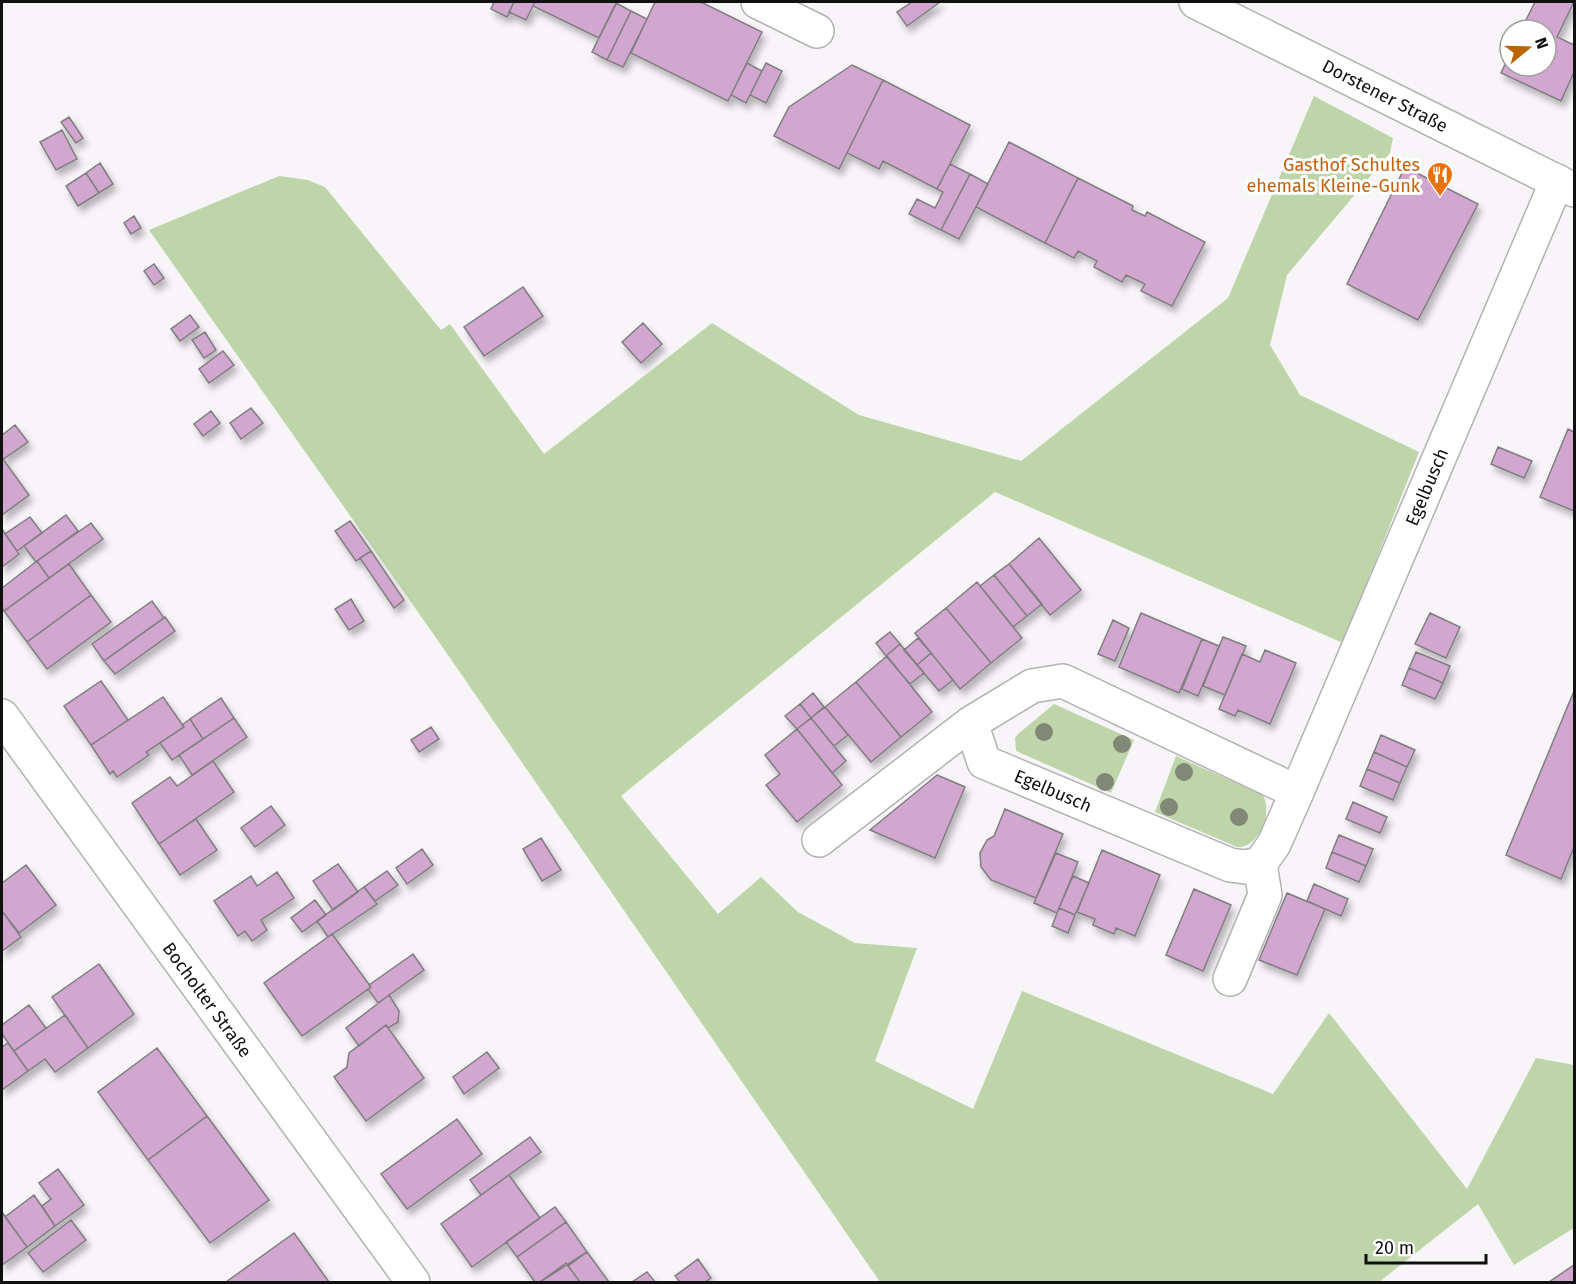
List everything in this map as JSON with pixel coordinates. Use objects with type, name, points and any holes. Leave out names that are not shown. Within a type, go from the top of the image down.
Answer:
[{"type":"street","points":[[758,2],[817,31]]},
{"type":"street","name":"Dorstener Straße","points":[[1196,2],[1566,185]]},
{"type":"street","name":"Egelbusch","points":[[971,723],[984,762],[1230,865],[1245,867],[1260,864],[1274,844],[1566,185]]},
{"type":"street","points":[[819,840],[971,723],[1032,686],[1063,681],[1297,792]]},
{"type":"street","name":"Bocholter Straße","points":[[2,716],[413,1282]]},
{"type":"street","points":[[1230,979],[1265,895],[1260,864]]},
{"type":"green space","points":[[1314,96],[1393,138],[1390,153],[1287,275],[1270,345],[1300,395],[1419,452],[1343,643],[995,492],[621,796],[718,914],[761,877],[798,912],[855,943],[917,948],[875,1061],[973,1109],[1022,991],[1273,1094],[1329,1013],[1467,1189],[1536,1058],[1574,1065],[1574,1228],[1514,1265],[1478,1204],[1379,1282],[880,1282],[439,642],[149,230],[279,176],[308,180],[325,187],[441,330],[450,324],[544,454],[712,323],[859,415],[1021,461],[1228,298]]},
{"type":"green space","points":[[1054,704],[1134,740],[1111,793],[1016,751],[1015,738],[1018,734]]},
{"type":"green space","points":[[1176,756],[1263,795],[1266,802],[1265,820],[1258,836],[1252,842],[1237,847],[1155,812]]},
{"type":"building","points":[[494,2],[514,2],[507,17],[491,9]]},
{"type":"building","points":[[514,2],[535,2],[526,20],[509,12]]},
{"type":"building","points":[[535,2],[617,2],[599,38],[533,6]]},
{"type":"building","points":[[655,2],[701,2],[762,32],[728,101],[631,53]]},
{"type":"building","points":[[912,2],[940,2],[907,26],[897,12]]},
{"type":"building","points":[[1535,2],[1574,2],[1558,35],[1558,18],[1527,18]]},
{"type":"building","points":[[616,3],[631,11],[607,60],[592,52]]},
{"type":"building","points":[[631,11],[647,19],[623,67],[607,60]]},
{"type":"building","points":[[1558,37],[1574,45],[1574,72],[1561,101],[1512,78],[1558,78]]},
{"type":"building","points":[[747,63],[762,71],[746,103],[731,95]]},
{"type":"building","points":[[766,63],[782,71],[766,103],[750,95]]},
{"type":"building","points":[[852,65],[883,80],[839,169],[774,136],[789,107]]},
{"type":"building","points":[[883,80],[970,125],[937,189],[883,161],[879,169],[847,153]]},
{"type":"building","points":[[69,117],[83,138],[76,143],[61,122]]},
{"type":"building","points":[[62,130],[77,159],[56,170],[40,142]]},
{"type":"building","points":[[1009,142],[1078,178],[1045,243],[976,207]]},
{"type":"building","points":[[100,163],[113,184],[99,193],[86,173]]},
{"type":"building","points":[[950,164],[970,174],[941,230],[909,214],[917,199],[935,208],[943,192],[937,189]]},
{"type":"building","points":[[1405,167],[1478,204],[1418,320],[1347,284]]},
{"type":"building","points":[[86,173],[99,193],[78,206],[66,186]]},
{"type":"building","points":[[970,174],[988,184],[959,239],[941,230]]},
{"type":"building","points":[[1078,178],[1133,206],[1132,210],[1145,216],[1147,212],[1205,242],[1172,306],[1141,291],[1145,284],[1126,275],[1122,282],[1094,267],[1097,261],[1078,251],[1074,258],[1045,243]]},
{"type":"building","points":[[134,216],[141,228],[131,234],[124,223]]},
{"type":"building","points":[[154,264],[164,278],[154,285],[144,271]]},
{"type":"building","points":[[523,287],[543,316],[484,356],[464,327]]},
{"type":"building","points":[[190,315],[199,327],[180,341],[171,329]]},
{"type":"building","points":[[643,323],[662,344],[641,363],[622,342]]},
{"type":"building","points":[[205,332],[216,350],[204,358],[192,340]]},
{"type":"building","points":[[223,351],[234,365],[209,383],[199,369]]},
{"type":"building","points":[[251,408],[263,423],[241,439],[230,423]]},
{"type":"building","points":[[211,411],[220,423],[203,436],[194,424]]},
{"type":"building","points":[[15,425],[28,442],[2,460],[2,435]]},
{"type":"building","points":[[1568,429],[1574,432],[1574,511],[1540,497]]},
{"type":"building","points":[[1498,447],[1532,461],[1524,478],[1491,464]]},
{"type":"building","points":[[2,460],[29,495],[2,515]]},
{"type":"building","points":[[66,515],[78,531],[36,562],[24,546]]},
{"type":"building","points":[[30,517],[42,533],[17,551],[5,534]]},
{"type":"building","points":[[350,521],[371,551],[356,561],[335,531]]},
{"type":"building","points":[[91,523],[103,539],[49,578],[37,561]]},
{"type":"building","points":[[2,529],[19,554],[2,567]]},
{"type":"building","points":[[1039,538],[1081,590],[1050,615],[1009,564]]},
{"type":"building","points":[[371,551],[404,600],[394,608],[360,558]]},
{"type":"building","points":[[37,561],[49,578],[4,611],[2,588]]},
{"type":"building","points":[[69,564],[91,595],[27,642],[4,611]]},
{"type":"building","points":[[1009,564],[1042,604],[1027,616],[994,575]]},
{"type":"building","points":[[994,575],[1027,616],[1013,627],[980,586]]},
{"type":"building","points":[[977,582],[1022,638],[991,663],[946,608]]},
{"type":"building","points":[[91,595],[111,622],[47,669],[27,642]]},
{"type":"building","points":[[351,599],[364,621],[349,630],[335,609]]},
{"type":"building","points":[[152,601],[164,618],[104,661],[92,644]]},
{"type":"building","points":[[946,608],[991,663],[960,689],[915,633]]},
{"type":"building","points":[[1141,613],[1202,639],[1179,693],[1119,667]]},
{"type":"building","points":[[1430,613],[1460,627],[1446,658],[1415,644]]},
{"type":"building","points":[[165,617],[175,631],[115,674],[104,661]]},
{"type":"building","points":[[1113,620],[1129,628],[1115,661],[1098,654]]},
{"type":"building","points":[[890,632],[900,644],[886,656],[876,643]]},
{"type":"building","points":[[1223,637],[1246,646],[1225,695],[1203,686]]},
{"type":"building","points":[[918,638],[931,653],[917,665],[904,650]]},
{"type":"building","points":[[1202,639],[1219,646],[1198,696],[1182,689]]},
{"type":"building","points":[[900,644],[924,673],[910,684],[886,656]]},
{"type":"building","points":[[1265,650],[1296,663],[1270,724],[1238,710],[1235,716],[1219,709],[1242,654],[1260,662]]},
{"type":"building","points":[[1416,652],[1450,666],[1443,683],[1409,668]]},
{"type":"building","points":[[931,653],[953,680],[939,691],[917,665]]},
{"type":"building","points":[[887,656],[932,712],[901,737],[856,682]]},
{"type":"building","points":[[1409,668],[1443,683],[1435,699],[1402,685]]},
{"type":"building","points":[[101,681],[128,720],[91,745],[64,706]]},
{"type":"building","points":[[856,682],[901,737],[871,762],[825,707]]},
{"type":"building","points":[[1574,691],[1574,847],[1561,879],[1506,855]]},
{"type":"building","points":[[813,693],[824,707],[811,718],[800,704]]},
{"type":"building","points":[[163,697],[184,727],[146,752],[149,755],[117,777],[113,771],[110,774],[91,745]]},
{"type":"building","points":[[221,698],[234,718],[203,739],[190,719]]},
{"type":"building","points":[[800,704],[811,718],[797,729],[785,716]]},
{"type":"building","points":[[825,707],[848,735],[834,746],[811,718]]},
{"type":"building","points":[[234,718],[247,737],[192,775],[179,755]]},
{"type":"building","points":[[811,718],[846,761],[832,773],[797,729]]},
{"type":"building","points":[[190,719],[203,739],[172,760],[160,743],[184,727],[182,725]]},
{"type":"building","points":[[431,727],[439,739],[419,752],[411,740]]},
{"type":"building","points":[[797,729],[842,785],[797,822],[766,785],[780,774],[765,755]]},
{"type":"building","points":[[1381,735],[1415,750],[1407,767],[1374,752]]},
{"type":"building","points":[[1374,752],[1407,767],[1400,783],[1367,769]]},
{"type":"building","points":[[213,761],[234,792],[159,844],[132,803],[170,777],[177,786]]},
{"type":"building","points":[[1367,769],[1400,783],[1393,800],[1360,786]]},
{"type":"building","points":[[937,775],[965,787],[935,858],[870,830]]},
{"type":"building","points":[[1353,802],[1387,817],[1380,833],[1346,819]]},
{"type":"building","points":[[271,806],[285,825],[255,847],[241,828]]},
{"type":"building","points":[[1005,809],[1063,834],[1036,898],[991,880],[981,867],[980,853],[987,840],[994,836]]},
{"type":"building","points":[[196,819],[217,850],[180,875],[159,844]]},
{"type":"building","points":[[1339,835],[1373,849],[1366,866],[1332,852]]},
{"type":"building","points":[[541,838],[561,870],[542,881],[523,849]]},
{"type":"building","points":[[422,849],[433,865],[407,884],[396,868]]},
{"type":"building","points":[[1102,850],[1160,875],[1135,936],[1116,928],[1114,934],[1093,925],[1095,919],[1077,912]]},
{"type":"building","points":[[1332,852],[1366,866],[1359,882],[1326,868]]},
{"type":"building","points":[[1056,853],[1078,862],[1057,913],[1034,903]]},
{"type":"building","points":[[338,864],[358,892],[333,910],[313,881]]},
{"type":"building","points":[[26,865],[56,905],[19,933],[2,911],[2,883]]},
{"type":"building","points":[[387,871],[398,885],[375,901],[364,887]]},
{"type":"building","points":[[277,872],[294,898],[261,920],[267,930],[252,941],[245,931],[238,936],[214,901],[251,876],[257,886]]},
{"type":"building","points":[[1073,876],[1089,883],[1075,915],[1059,908]]},
{"type":"building","points":[[1314,884],[1348,899],[1341,916],[1307,901]]},
{"type":"building","points":[[364,887],[377,904],[328,937],[317,921]]},
{"type":"building","points":[[1194,889],[1231,905],[1203,971],[1166,955]]},
{"type":"building","points":[[1287,893],[1325,909],[1297,975],[1259,960]]},
{"type":"building","points":[[315,900],[326,915],[302,932],[291,918]]},
{"type":"building","points":[[1059,908],[1075,915],[1068,933],[1052,926]]},
{"type":"building","points":[[2,911],[21,937],[2,951]]},
{"type":"building","points":[[332,934],[371,987],[302,1036],[264,983]]},
{"type":"building","points":[[413,954],[424,970],[378,1003],[368,989],[371,987],[369,985]]},
{"type":"building","points":[[99,964],[134,1014],[88,1048],[52,997]]},
{"type":"building","points":[[389,995],[399,1011],[398,1022],[388,1028],[386,1025],[359,1046],[346,1028]]},
{"type":"building","points":[[29,1005],[46,1028],[14,1051],[2,1034],[2,1025]]},
{"type":"building","points":[[65,1015],[88,1048],[55,1072],[45,1059],[28,1071],[14,1051]]},
{"type":"building","points":[[386,1025],[424,1078],[366,1121],[334,1077],[347,1067],[349,1053]]},
{"type":"building","points":[[8,1043],[28,1071],[2,1090],[2,1047]]},
{"type":"building","points":[[157,1048],[207,1116],[148,1160],[98,1092]]},
{"type":"building","points":[[487,1052],[499,1068],[464,1094],[453,1077]]},
{"type":"building","points":[[207,1116],[269,1200],[210,1243],[148,1160]]},
{"type":"building","points":[[457,1119],[482,1154],[407,1209],[381,1174]]},
{"type":"building","points":[[530,1137],[541,1152],[481,1195],[470,1180]]},
{"type":"building","points":[[58,1169],[84,1205],[55,1226],[42,1206],[51,1199],[39,1183]]},
{"type":"building","points":[[509,1175],[540,1218],[472,1267],[441,1224]]},
{"type":"building","points":[[34,1195],[55,1226],[27,1247],[5,1217]]},
{"type":"building","points":[[555,1207],[566,1222],[517,1257],[506,1242]]},
{"type":"building","points":[[2,1212],[27,1247],[2,1265]]},
{"type":"building","points":[[71,1220],[86,1240],[43,1272],[28,1253]]},
{"type":"building","points":[[566,1222],[587,1252],[540,1282],[535,1282],[517,1257]]},
{"type":"building","points":[[294,1233],[329,1282],[226,1282]]},
{"type":"building","points":[[587,1252],[609,1282],[580,1282],[568,1266]]},
{"type":"building","points":[[698,1259],[711,1278],[705,1282],[680,1282],[675,1276]]},
{"type":"building","points":[[566,1263],[580,1282],[540,1282]]},
{"type":"building","points":[[1574,1265],[1574,1282],[1549,1282]]},
{"type":"building","points":[[647,1272],[655,1282],[632,1282]]},
{"type":"place","name":"Gasthof Schultes ehemals Kleine-Gunk","points":[[1440,198]]}]
